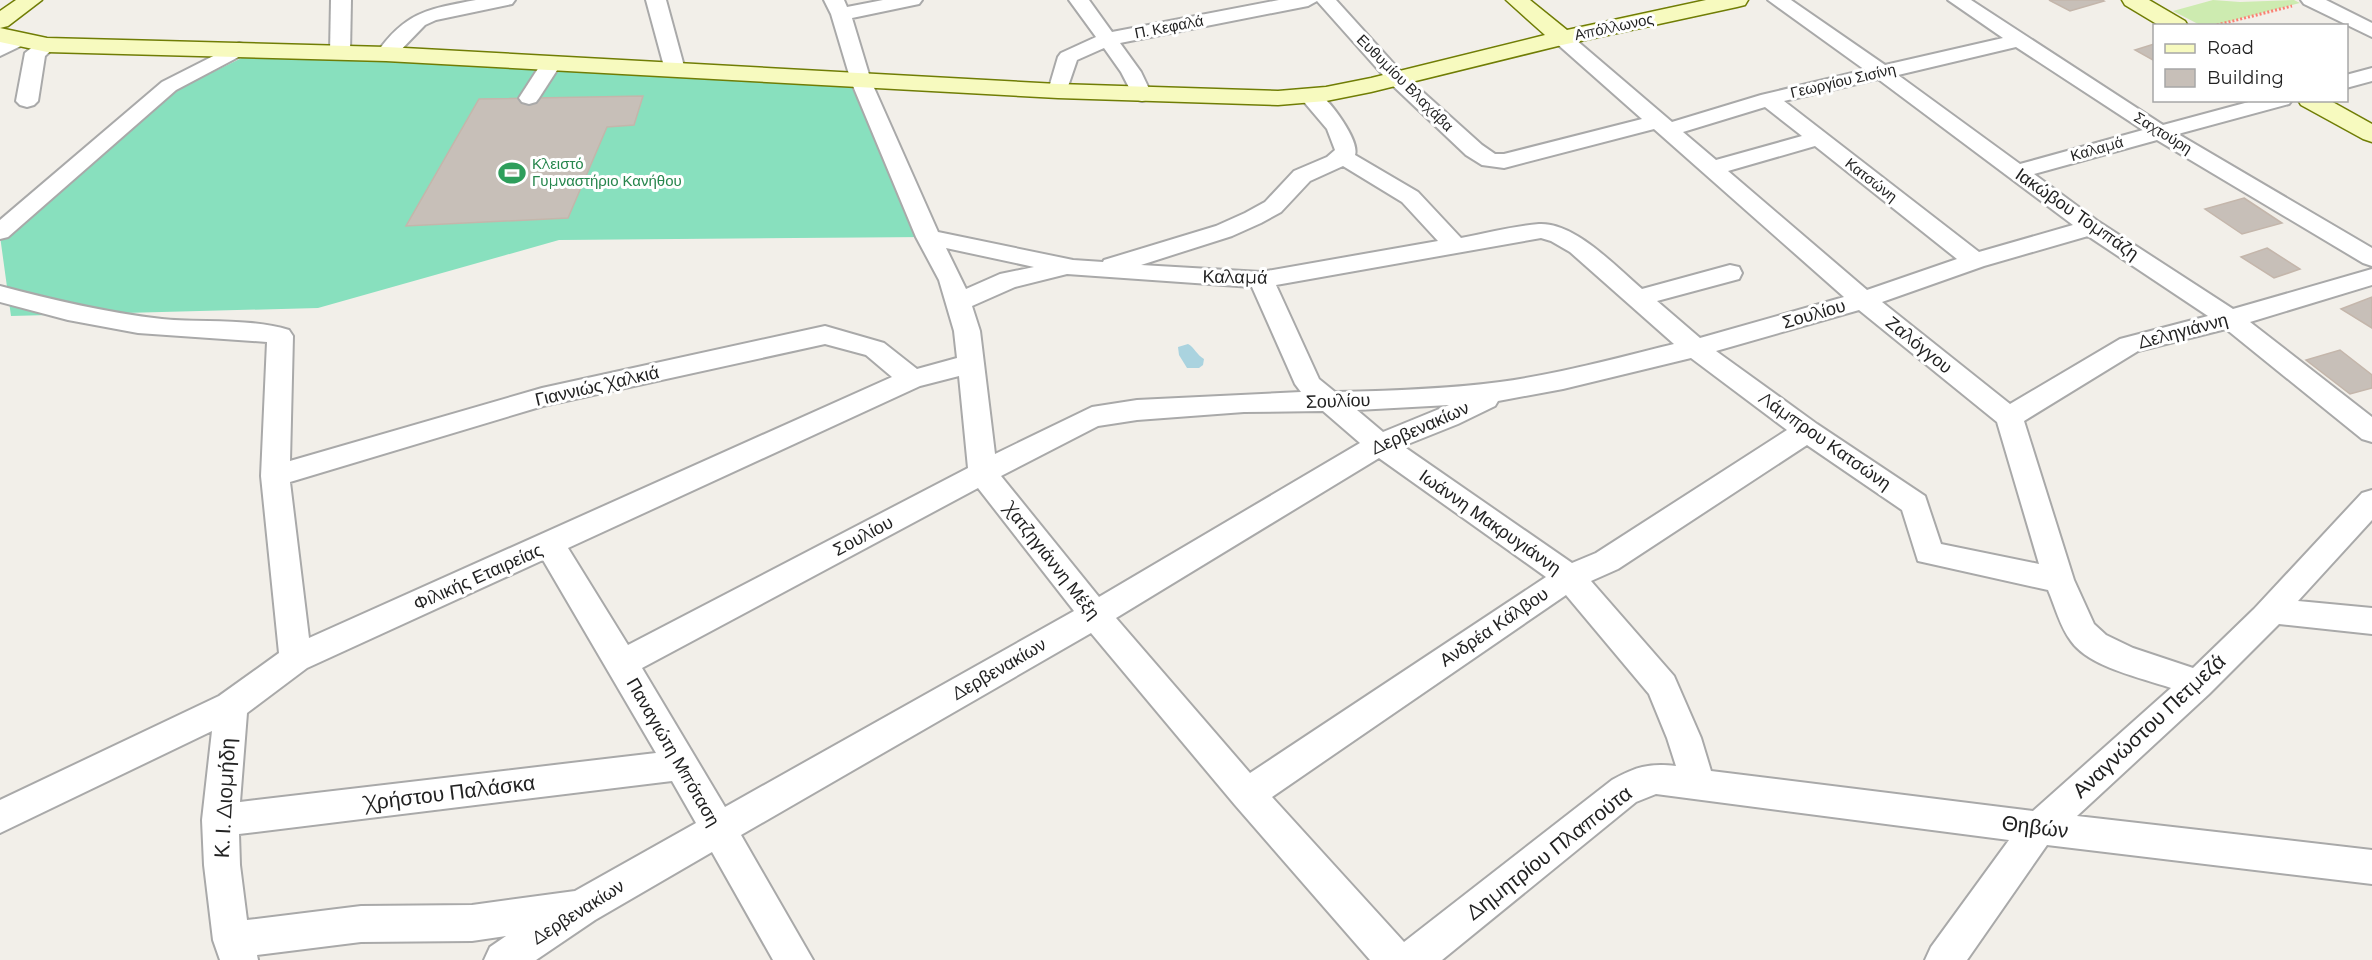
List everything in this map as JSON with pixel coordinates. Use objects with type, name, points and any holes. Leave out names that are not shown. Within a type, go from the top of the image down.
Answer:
[{"type":"street","points":[[0,21],[32,0]]},
{"type":"street","points":[[340,53],[341,0]]},
{"type":"street","points":[[386,54],[418,21],[430,15],[505,0]]},
{"type":"street","points":[[656,0],[675,70]]},
{"type":"street","points":[[912,0],[838,7],[861,81],[928,237],[951,280],[958,302],[967,331],[983,474]]},
{"type":"street","points":[[1079,0],[1131,72],[1142,95]]},
{"type":"street","name":"Π. Κεφαλά","points":[[1058,91],[1068,57],[1108,39],[1308,0]]},
{"type":"street","name":"Ευθυμίου Βλαχάβα","points":[[1326,0],[1398,79],[1474,150],[1490,160]]},
{"type":"street","points":[[1517,0],[1562,38]]},
{"type":"street","name":"Απόλλωνος","points":[[20,45],[386,54],[1058,91],[1278,98],[1309,96],[1398,79],[1562,38],[1737,0]]},
{"type":"street","name":"Ιακώβου Τομπάζη","points":[[1778,0],[1881,72],[2091,227],[2230,319],[2372,432]]},
{"type":"street","name":"Σαχτούρη","points":[[1958,0],[2160,132],[2372,258]]},
{"type":"street","points":[[2133,0],[2174,24]]},
{"type":"street","points":[[2314,2],[2372,31]]},
{"type":"street","name":"Ζαλόγγου","points":[[1562,38],[1863,300],[2008,417]]},
{"type":"street","name":"Γεωργίου Σισίνη","points":[[1490,160],[1504,161],[1663,126],[2019,40]]},
{"type":"street","points":[[20,45],[27,101]]},
{"type":"street","points":[[0,232],[169,86],[239,49]]},
{"type":"street","points":[[529,98],[551,64]]},
{"type":"street","points":[[2348,81],[2372,74]]},
{"type":"street","points":[[1099,270],[1224,231],[1253,218],[1273,207],[1302,176],[1335,162],[1347,152],[1345,143],[1335,126],[1309,96]]},
{"type":"street","name":"Κατσώνη","points":[[1768,99],[1975,261]]},
{"type":"street","name":"Καλαμά","points":[[2017,172],[2274,102]]},
{"type":"street","points":[[2314,102],[2372,134]]},
{"type":"street","points":[[1710,169],[1817,138]]},
{"type":"street","points":[[1342,156],[1410,197],[1455,246]]},
{"type":"street","name":"Σουλίου","points":[[622,663],[1092,417],[1137,410],[1220,404],[1397,400],[1500,391],[1563,380],[1695,348],[1863,300],[1975,261],[2091,227]]},
{"type":"street","name":"Καλαμά","points":[[928,237],[1073,268],[1261,280],[1541,231]]},
{"type":"street","name":"Λάμπρου Κατσώνη","points":[[1541,231],[1559,235],[1578,247],[1695,348],[1807,431],[1915,504],[1929,552],[2059,580]]},
{"type":"street","points":[[958,302],[1009,280],[1073,268]]},
{"type":"street","points":[[1636,299],[1731,273]]},
{"type":"street","name":"Δεληγιάννη","points":[[2008,417],[2129,345],[2372,278]]},
{"type":"street","name":"Ιωάννη Μακρυγιάννη","points":[[1261,280],[1308,384],[1380,444],[1569,577],[1662,686],[1684,738],[1698,783]]},
{"type":"street","points":[[0,294],[75,315],[184,329],[253,330],[280,336],[275,476],[296,659]]},
{"type":"street","name":"Γιαννιώς Χαλκιά","points":[[275,476],[542,398],[825,335],[875,349],[912,379]]},
{"type":"street","name":"Φιλικής Εταιρείας","points":[[0,817],[231,706],[296,659],[912,379],[969,364]]},
{"type":"street","name":"Δερβενακίων","points":[[503,960],[582,907],[1095,615],[1380,444],[1448,417],[1500,391]]},
{"type":"street","points":[[2008,417],[2059,580],[2075,621],[2082,632],[2095,644],[2122,658],[2198,684]]},
{"type":"street","name":"Ανδρέα Κάλβου","points":[[1247,794],[1569,577],[1607,561],[1807,431]]},
{"type":"street","name":"Χατζηγιάννη Μέξη","points":[[983,474],[1095,615],[1247,794],[1395,960]]},
{"type":"street","name":"Αναγνώστου Πετμεζά","points":[[1944,960],[2038,828],[2198,684],[2270,612],[2372,501]]},
{"type":"street","name":"Παναγιώτη Μπόταση","points":[[550,544],[622,663],[794,960]]},
{"type":"street","points":[[2270,612],[2372,621]]},
{"type":"street","name":"Κ. Ι. Διομήδη","points":[[231,706],[220,820],[222,879],[236,950]]},
{"type":"street","name":"Χρήστου Παλάσκα","points":[[220,820],[680,765]]},
{"type":"street","name":"Δημητρίου Πλαπούτα","points":[[1412,960],[1624,791],[1643,781],[1656,779],[1698,783]]},
{"type":"street","name":"Θηβών","points":[[1698,783],[2038,828],[2372,867]]},
{"type":"street","points":[[236,950],[361,924],[471,923],[582,907]]},
{"type":"path","points":[[2221,24],[2314,2]]},
{"type":"green space","points":[[2213,0],[2240,2],[2294,0],[2300,3],[2219,24],[2198,24],[2173,11]]},
{"type":"green space","points":[[258,50],[861,81],[928,237],[559,240],[318,308],[11,316],[0,236],[168,94]]},
{"type":"water","points":[[1188,344],[1204,359],[1203,365],[1199,368],[1187,368],[1179,355],[1178,347]]},
{"type":"building","points":[[2049,0],[2102,0],[2104,1],[2070,11]]},
{"type":"building","points":[[2153,44],[2153,60],[2135,50]]},
{"type":"building","name":"Κλειστό Γυμναστήριο Κανήθου","points":[[643,96],[634,125],[607,127],[568,218],[406,226],[479,99]]},
{"type":"building","points":[[2244,198],[2282,223],[2242,234],[2205,209]]},
{"type":"building","points":[[2267,248],[2300,269],[2274,278],[2241,257]]},
{"type":"building","points":[[2372,297],[2372,328],[2341,309]]},
{"type":"building","points":[[2340,350],[2372,375],[2372,388],[2350,394],[2306,360]]},
{"type":"place","name":"Κλειστό Γυμναστήριο Κανήθου","points":[[512,173]]}]
